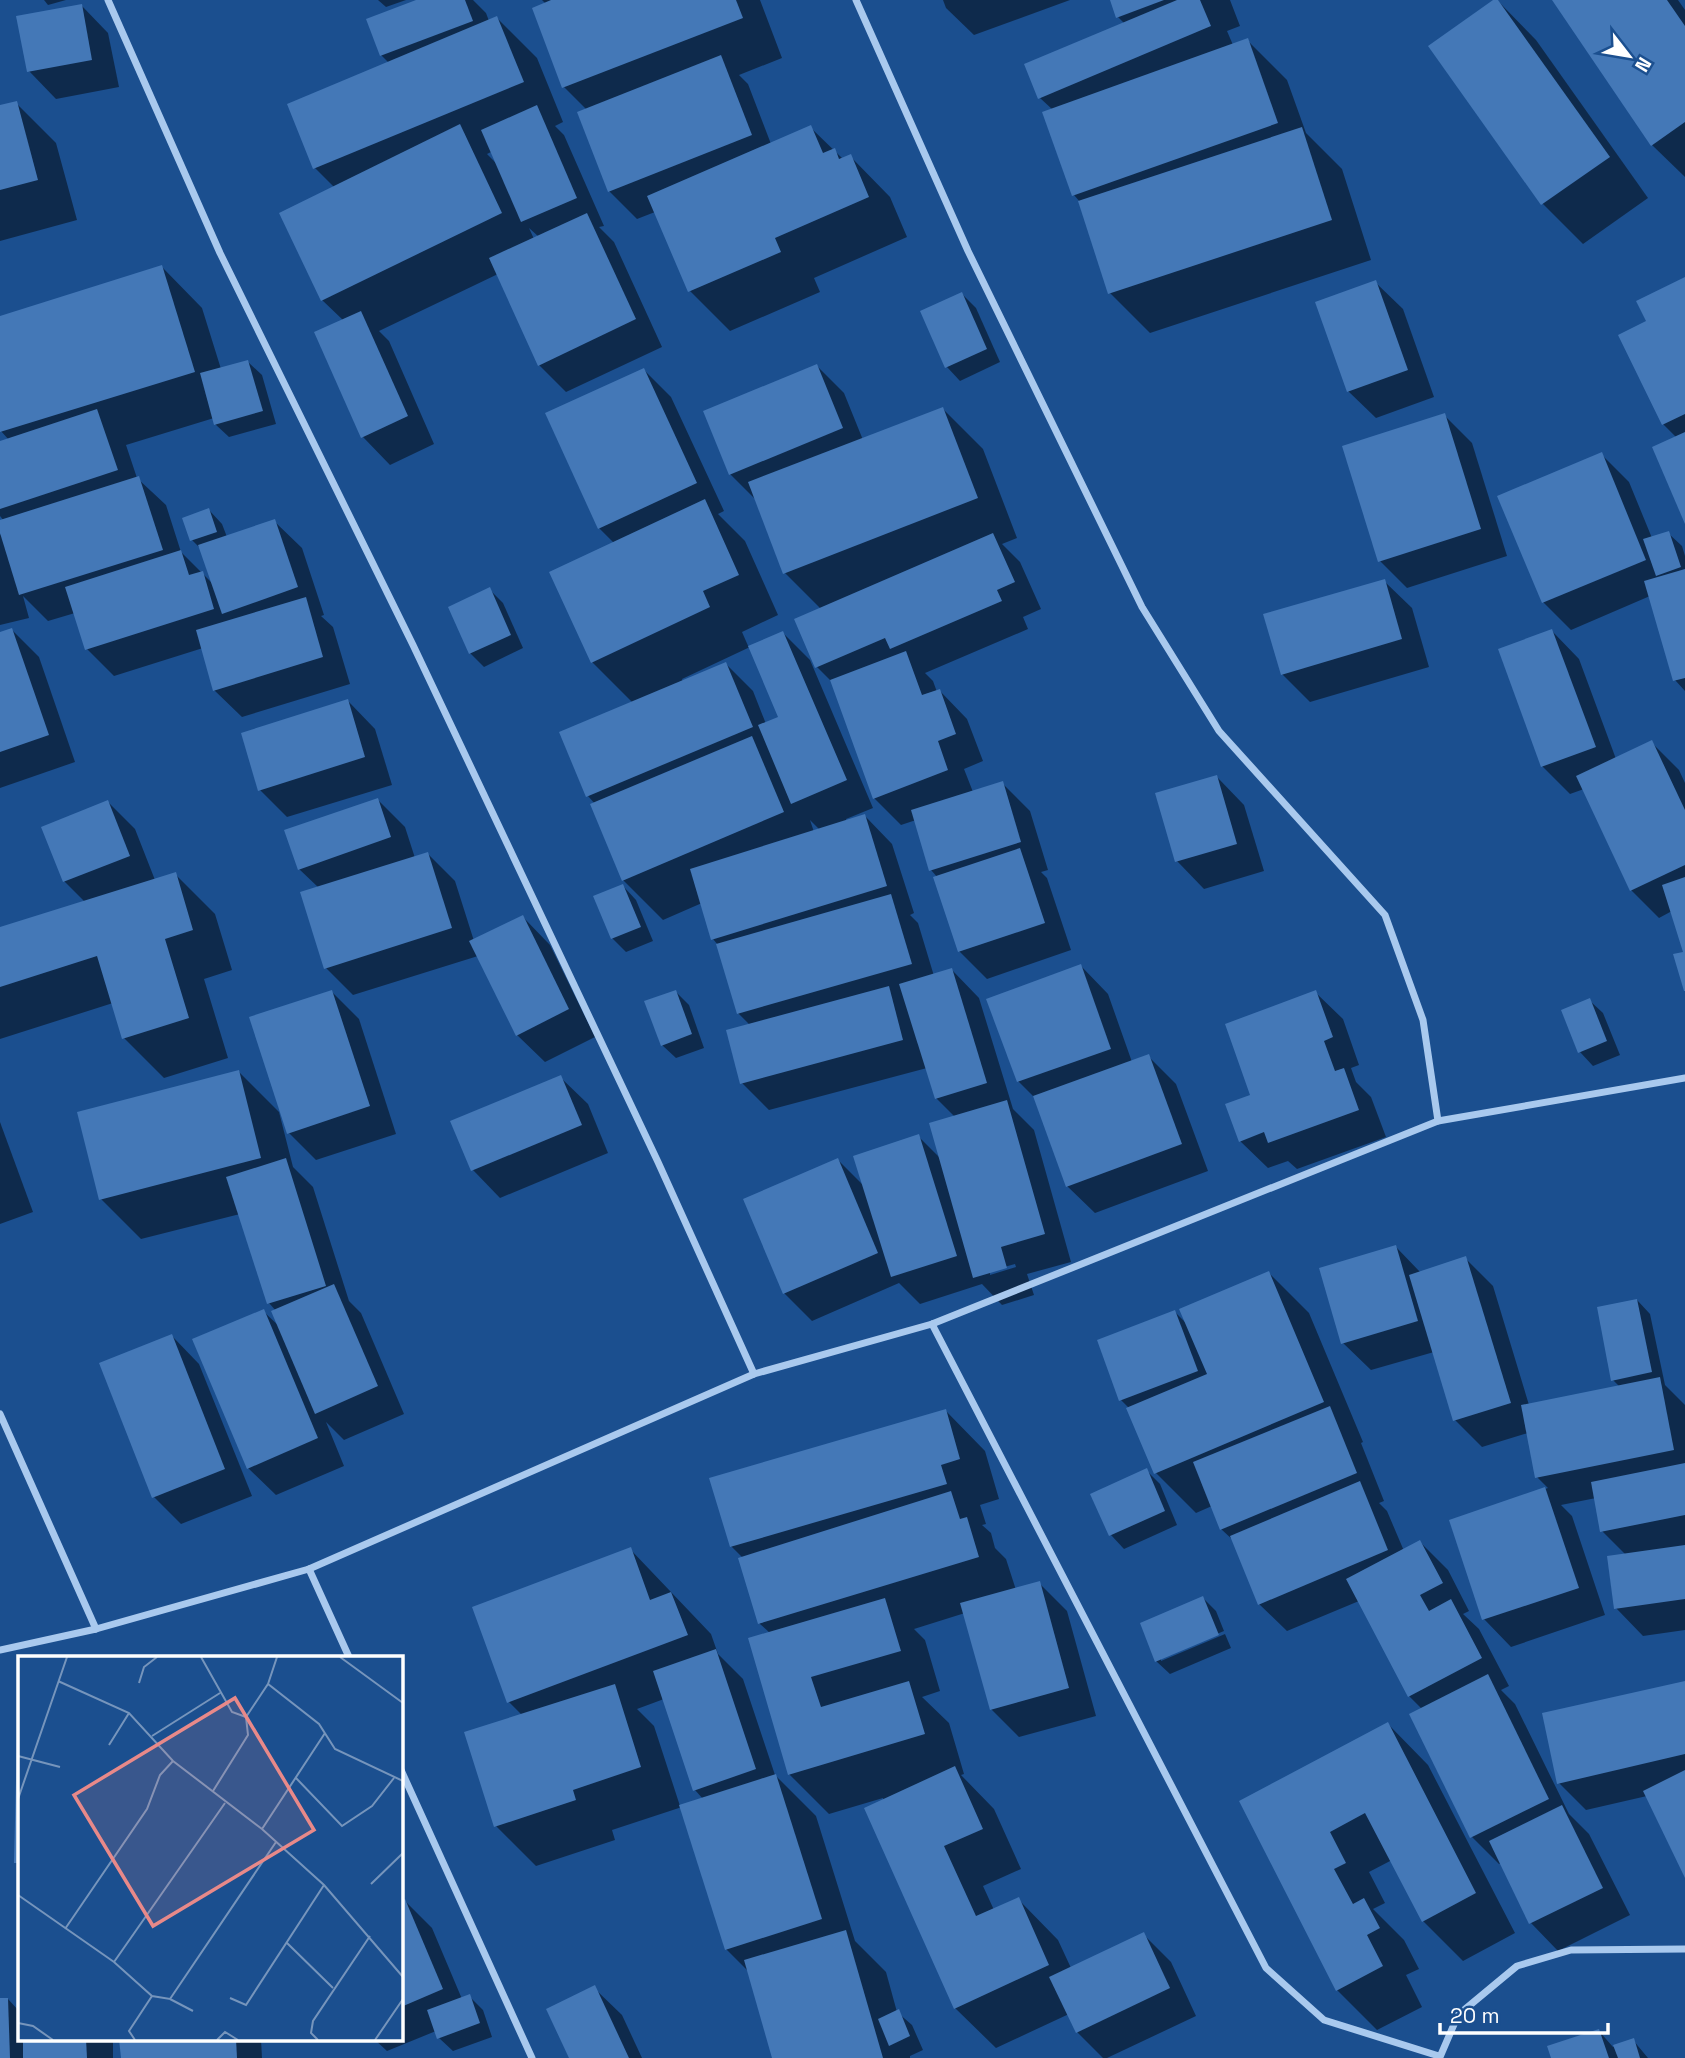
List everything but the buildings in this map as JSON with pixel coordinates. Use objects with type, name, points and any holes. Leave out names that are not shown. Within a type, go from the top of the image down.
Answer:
[{"type":"street","points":[[108,0],[220,253],[413,645],[658,1161],[754,1374]]},
{"type":"street","points":[[856,0],[968,251],[1142,607],[1219,731],[1385,915],[1423,1020],[1438,1121]]},
{"type":"street","points":[[0,1650],[96,1629],[309,1569],[754,1374],[932,1324],[1438,1121],[1685,1078]]},
{"type":"street","points":[[932,1324],[1266,1968],[1324,2020],[1440,2057],[1458,2015],[1517,1966],[1572,1950],[1685,1949]]},
{"type":"street","points":[[0,1414],[96,1629]]},
{"type":"street","points":[[309,1569],[349,1656]]},
{"type":"street","points":[[402,1772],[533,2058]]}]
